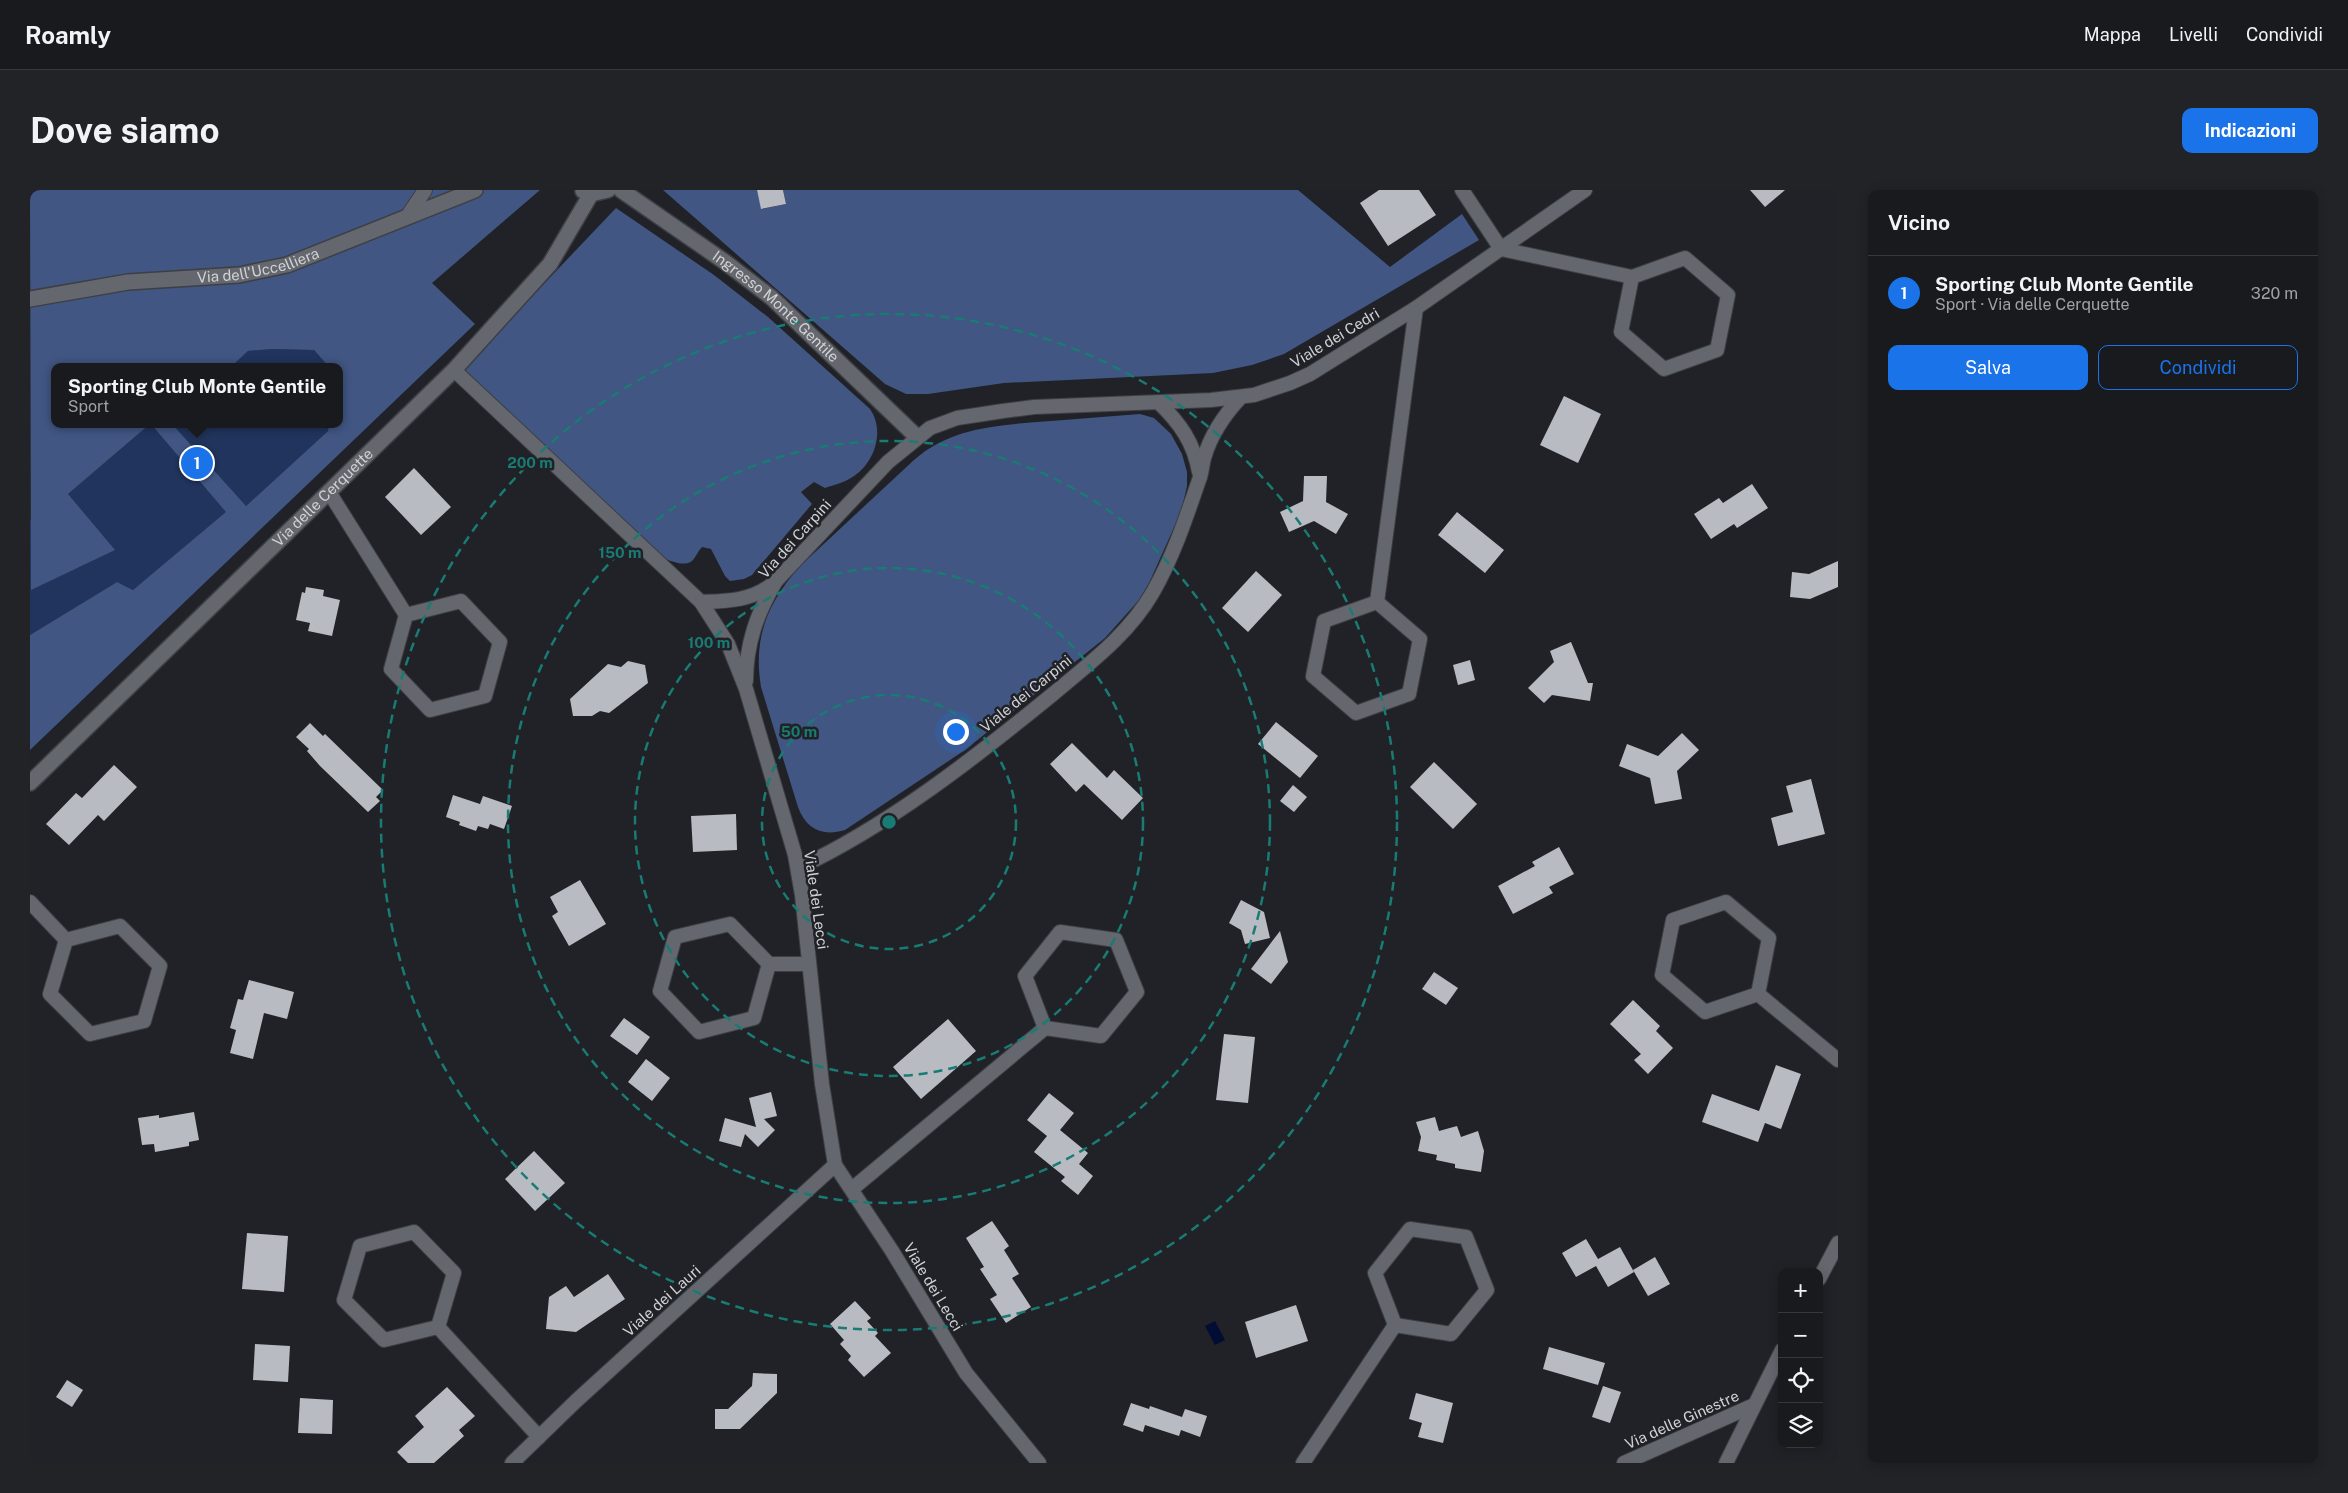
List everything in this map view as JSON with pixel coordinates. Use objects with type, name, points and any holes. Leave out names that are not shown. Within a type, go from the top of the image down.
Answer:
[{"type":"street","points":[[407,217],[425,190]]},
{"type":"street","name":"Via dell'Uccelliera","points":[[30,299],[128,282],[222,276],[271,269],[295,263],[474,190]]},
{"type":"street","points":[[586,192],[608,190]]},
{"type":"street","name":"Ingresso Monte Gentile","points":[[621,190],[725,262],[772,298],[917,437]]},
{"type":"street","points":[[1462,190],[1501,249],[1632,277],[1685,258],[1728,295],[1717,350],[1664,369],[1621,332],[1632,277]]},
{"type":"street","name":"Viale dei Cedri","points":[[917,437],[944,423],[994,412],[1034,407],[1159,403],[1241,397],[1278,388],[1310,374],[1416,308],[1585,190]]},
{"type":"street","name":"Via delle Cerquette","points":[[30,783],[454,370],[550,264],[586,192]]},
{"type":"street","points":[[1377,602],[1416,308]]},
{"type":"street","name":"Viale dei Lecci","points":[[454,370],[701,602],[728,644],[746,689],[798,868],[822,1084],[835,1164],[852,1188],[966,1374],[1039,1463]]},
{"type":"street","name":"Viale dei Carpini","points":[[798,868],[845,845],[982,751],[1103,652],[1131,625],[1152,594],[1172,555],[1200,478],[1204,459],[1213,434],[1241,397]]},
{"type":"street","points":[[1159,403],[1188,436],[1193,448],[1200,478]]},
{"type":"street","name":"Via dei Carpini","points":[[746,689],[751,632],[776,581],[888,462],[917,437]]},
{"type":"street","points":[[329,492],[406,615],[391,669],[430,710],[485,696],[500,642],[487,628],[461,602],[406,615]]},
{"type":"street","points":[[701,602],[748,598],[762,592],[776,581]]},
{"type":"street","points":[[1377,602],[1420,639],[1409,694],[1356,713],[1313,676],[1314,667],[1324,621],[1377,602]]},
{"type":"street","points":[[30,902],[66,940]]},
{"type":"street","points":[[1726,902],[1769,938],[1758,994],[1705,1012],[1662,975],[1673,920],[1726,902]]},
{"type":"street","points":[[769,964],[754,1018],[699,1032],[660,991],[675,938],[730,924],[769,964],[809,964]]},
{"type":"street","points":[[120,926],[160,966],[144,1020],[90,1034],[50,994],[66,940],[120,926]]},
{"type":"street","points":[[852,1188],[1045,1028],[1101,1036],[1137,992],[1116,940],[1060,932],[1025,976],[1045,1028]]},
{"type":"street","points":[[1758,994],[1838,1060]]},
{"type":"street","name":"Viale dei Lauri","points":[[512,1463],[835,1164]]},
{"type":"street","points":[[1410,1229],[1466,1237],[1487,1290],[1451,1334],[1396,1326],[1375,1273],[1386,1258],[1410,1229]]},
{"type":"street","points":[[414,1232],[454,1273],[438,1327],[384,1340],[344,1300],[360,1246],[414,1232]]},
{"type":"street","points":[[1823,1272],[1838,1244]]},
{"type":"street","points":[[1304,1463],[1396,1326]]},
{"type":"street","points":[[438,1327],[539,1437]]},
{"type":"street","points":[[1726,1463],[1752,1406],[1778,1357]]},
{"type":"street","name":"Via delle Ginestre","points":[[1624,1463],[1752,1406]]},
{"type":"shaded area","points":[[30,190],[540,190],[432,283],[475,324],[30,750],[30,635],[117,582],[133,590],[226,512],[154,428],[176,428],[246,506],[328,431],[328,428],[343,428],[343,363],[325,363],[314,350],[272,349],[248,351],[235,363],[51,363],[51,428],[145,428],[68,494],[115,550],[31,590]]},
{"type":"shaded area","points":[[663,190],[757,190],[762,209],[786,204],[783,190],[1298,190],[1390,267],[1462,214],[1479,240],[1284,354],[1252,365],[1213,373],[1004,383],[928,394],[906,394],[885,384]]},
{"type":"shaded area","points":[[616,208],[714,275],[768,317],[870,409],[874,417],[877,426],[876,445],[867,463],[854,476],[844,482],[825,488],[814,482],[801,492],[812,504],[752,575],[744,579],[730,581],[725,576],[711,549],[702,547],[689,563],[678,563],[663,558],[463,369]]},
{"type":"shaded area","points":[[272,349],[314,350],[325,363],[235,363],[248,351]]},
{"type":"shaded area","points":[[1140,414],[1154,418],[1171,434],[1182,454],[1187,472],[1187,486],[1181,512],[1149,583],[1139,600],[1105,638],[965,750],[845,830],[822,832],[810,826],[801,815],[798,807],[761,687],[759,669],[761,637],[765,622],[778,594],[799,567],[914,460],[945,440],[978,429],[996,426]]},
{"type":"shaded area","points":[[145,428],[328,428],[328,431],[246,506],[242,502],[133,590],[117,582],[30,635],[30,520],[68,494]]},
{"type":"shaded area","points":[[1215,1321],[1225,1340],[1215,1345],[1205,1326]]},
{"type":"building","points":[[757,190],[783,190],[786,204],[761,209]]},
{"type":"building","points":[[1379,190],[1419,190],[1436,215],[1388,246],[1360,203]]},
{"type":"building","points":[[1750,190],[1785,190],[1765,207]]},
{"type":"building","points":[[1564,396],[1601,414],[1578,463],[1540,445]]},
{"type":"building","points":[[414,468],[451,507],[421,535],[385,497]]},
{"type":"building","points":[[1304,476],[1327,476],[1326,502],[1348,514],[1336,534],[1314,521],[1289,532],[1280,512],[1303,501]]},
{"type":"building","points":[[1752,484],[1768,508],[1737,528],[1734,524],[1711,539],[1694,514],[1719,498],[1723,503]]},
{"type":"building","points":[[1457,512],[1504,550],[1485,573],[1438,535]]},
{"type":"building","points":[[1838,561],[1838,587],[1810,599],[1790,597],[1792,572],[1809,574]]},
{"type":"building","points":[[1256,571],[1282,595],[1248,632],[1222,608]]},
{"type":"building","points":[[306,587],[324,590],[323,596],[340,600],[332,636],[308,631],[310,623],[296,620],[302,592],[305,593]]},
{"type":"building","points":[[1571,642],[1588,683],[1593,683],[1590,701],[1552,695],[1544,703],[1528,688],[1554,662],[1550,651]]},
{"type":"building","points":[[1470,660],[1475,680],[1458,685],[1453,665]]},
{"type":"building","points":[[628,661],[645,665],[648,683],[609,713],[600,711],[592,716],[573,716],[570,699],[608,664],[621,667]]},
{"type":"building","points":[[1276,722],[1318,756],[1300,778],[1258,744]]},
{"type":"building","points":[[310,723],[323,736],[325,734],[383,790],[376,797],[380,801],[368,812],[320,766],[307,751],[309,749],[296,737]]},
{"type":"building","points":[[1682,733],[1699,750],[1677,771],[1682,799],[1655,804],[1650,778],[1619,766],[1627,744],[1658,756]]},
{"type":"building","points":[[1072,743],[1107,778],[1114,770],[1143,798],[1122,820],[1084,784],[1076,792],[1050,764]]},
{"type":"building","points":[[1434,762],[1477,804],[1453,829],[1410,787]]},
{"type":"building","points":[[114,765],[137,787],[104,821],[98,815],[69,845],[46,824],[76,793],[82,798]]},
{"type":"building","points":[[1811,779],[1825,834],[1778,846],[1771,818],[1793,812],[1786,786]]},
{"type":"building","points":[[1293,785],[1307,797],[1294,812],[1280,801]]},
{"type":"building","points":[[453,795],[480,804],[483,796],[512,806],[504,829],[490,824],[488,829],[478,826],[476,831],[459,825],[460,822],[446,817]]},
{"type":"building","points":[[736,814],[737,850],[693,852],[691,816]]},
{"type":"building","points":[[1559,847],[1574,874],[1549,887],[1553,893],[1513,914],[1498,886],[1535,866],[1532,862]]},
{"type":"building","points":[[580,880],[606,924],[569,946],[552,916],[558,912],[550,897]]},
{"type":"building","points":[[1241,900],[1264,912],[1270,938],[1245,944],[1241,930],[1229,923]]},
{"type":"building","points":[[1280,931],[1288,962],[1271,984],[1251,969]]},
{"type":"building","points":[[1434,972],[1458,988],[1446,1005],[1422,989]]},
{"type":"building","points":[[249,980],[294,992],[287,1019],[264,1013],[253,1059],[230,1053],[236,1030],[230,1028],[238,999],[243,1000]]},
{"type":"building","points":[[1633,1000],[1660,1026],[1656,1031],[1673,1048],[1648,1074],[1634,1060],[1641,1054],[1610,1024]]},
{"type":"building","points":[[624,1018],[650,1037],[637,1055],[610,1036]]},
{"type":"building","points":[[948,1019],[976,1051],[921,1099],[893,1067]]},
{"type":"building","points":[[1224,1034],[1255,1037],[1248,1103],[1216,1100]]},
{"type":"building","points":[[646,1059],[670,1078],[652,1101],[628,1082]]},
{"type":"building","points":[[1776,1065],[1801,1074],[1781,1129],[1765,1123],[1758,1142],[1702,1122],[1712,1094],[1759,1111]]},
{"type":"building","points":[[771,1092],[777,1116],[764,1119],[775,1130],[758,1147],[745,1134],[741,1147],[719,1141],[725,1118],[756,1127],[749,1098]]},
{"type":"building","points":[[1049,1093],[1074,1113],[1060,1130],[1088,1153],[1079,1164],[1093,1176],[1078,1195],[1061,1181],[1065,1177],[1034,1152],[1047,1136],[1027,1120]]},
{"type":"building","points":[[194,1112],[199,1140],[189,1142],[189,1146],[155,1152],[154,1144],[142,1145],[138,1118],[159,1115],[159,1118]]},
{"type":"building","points":[[1435,1117],[1439,1131],[1457,1126],[1461,1137],[1478,1131],[1484,1151],[1481,1172],[1455,1168],[1455,1164],[1436,1160],[1437,1155],[1418,1151],[1421,1137],[1416,1122]]},
{"type":"building","points":[[534,1151],[565,1183],[535,1211],[505,1179]]},
{"type":"building","points":[[992,1221],[1009,1246],[1004,1250],[1019,1274],[1012,1278],[1031,1307],[1006,1323],[990,1299],[997,1295],[980,1269],[984,1267],[966,1238]]},
{"type":"building","points":[[247,1233],[288,1236],[284,1292],[242,1289]]},
{"type":"building","points":[[1586,1239],[1598,1259],[1620,1247],[1634,1272],[1608,1287],[1596,1266],[1576,1277],[1562,1253]]},
{"type":"building","points":[[1655,1257],[1670,1284],[1648,1296],[1633,1270]]},
{"type":"building","points":[[608,1274],[625,1299],[576,1332],[546,1329],[549,1297],[566,1286],[574,1297]]},
{"type":"building","points":[[855,1301],[871,1318],[867,1321],[878,1333],[875,1336],[891,1353],[864,1377],[848,1360],[851,1356],[840,1344],[844,1340],[830,1324]]},
{"type":"building","points":[[1296,1305],[1308,1341],[1256,1358],[1245,1322]]},
{"type":"building","points":[[255,1344],[290,1346],[288,1382],[253,1380]]},
{"type":"building","points":[[1549,1347],[1605,1363],[1598,1385],[1543,1369]]},
{"type":"building","points":[[753,1373],[777,1374],[777,1393],[740,1429],[715,1429],[715,1409],[728,1409],[752,1386]]},
{"type":"building","points":[[67,1380],[83,1390],[72,1407],[56,1397]]},
{"type":"building","points":[[1603,1386],[1621,1392],[1610,1423],[1592,1417]]},
{"type":"building","points":[[447,1387],[475,1416],[459,1430],[464,1436],[434,1463],[408,1463],[397,1452],[424,1427],[415,1416]]},
{"type":"building","points":[[1416,1393],[1453,1403],[1443,1443],[1418,1437],[1422,1423],[1409,1419]]},
{"type":"building","points":[[300,1398],[333,1400],[332,1434],[298,1433]]},
{"type":"building","points":[[1131,1403],[1149,1409],[1150,1406],[1182,1417],[1185,1409],[1207,1416],[1200,1437],[1181,1430],[1179,1436],[1145,1425],[1143,1432],[1123,1425]]},
{"type":"place","name":"Sporting Club Monte Gentile","points":[[197,463]]}]
